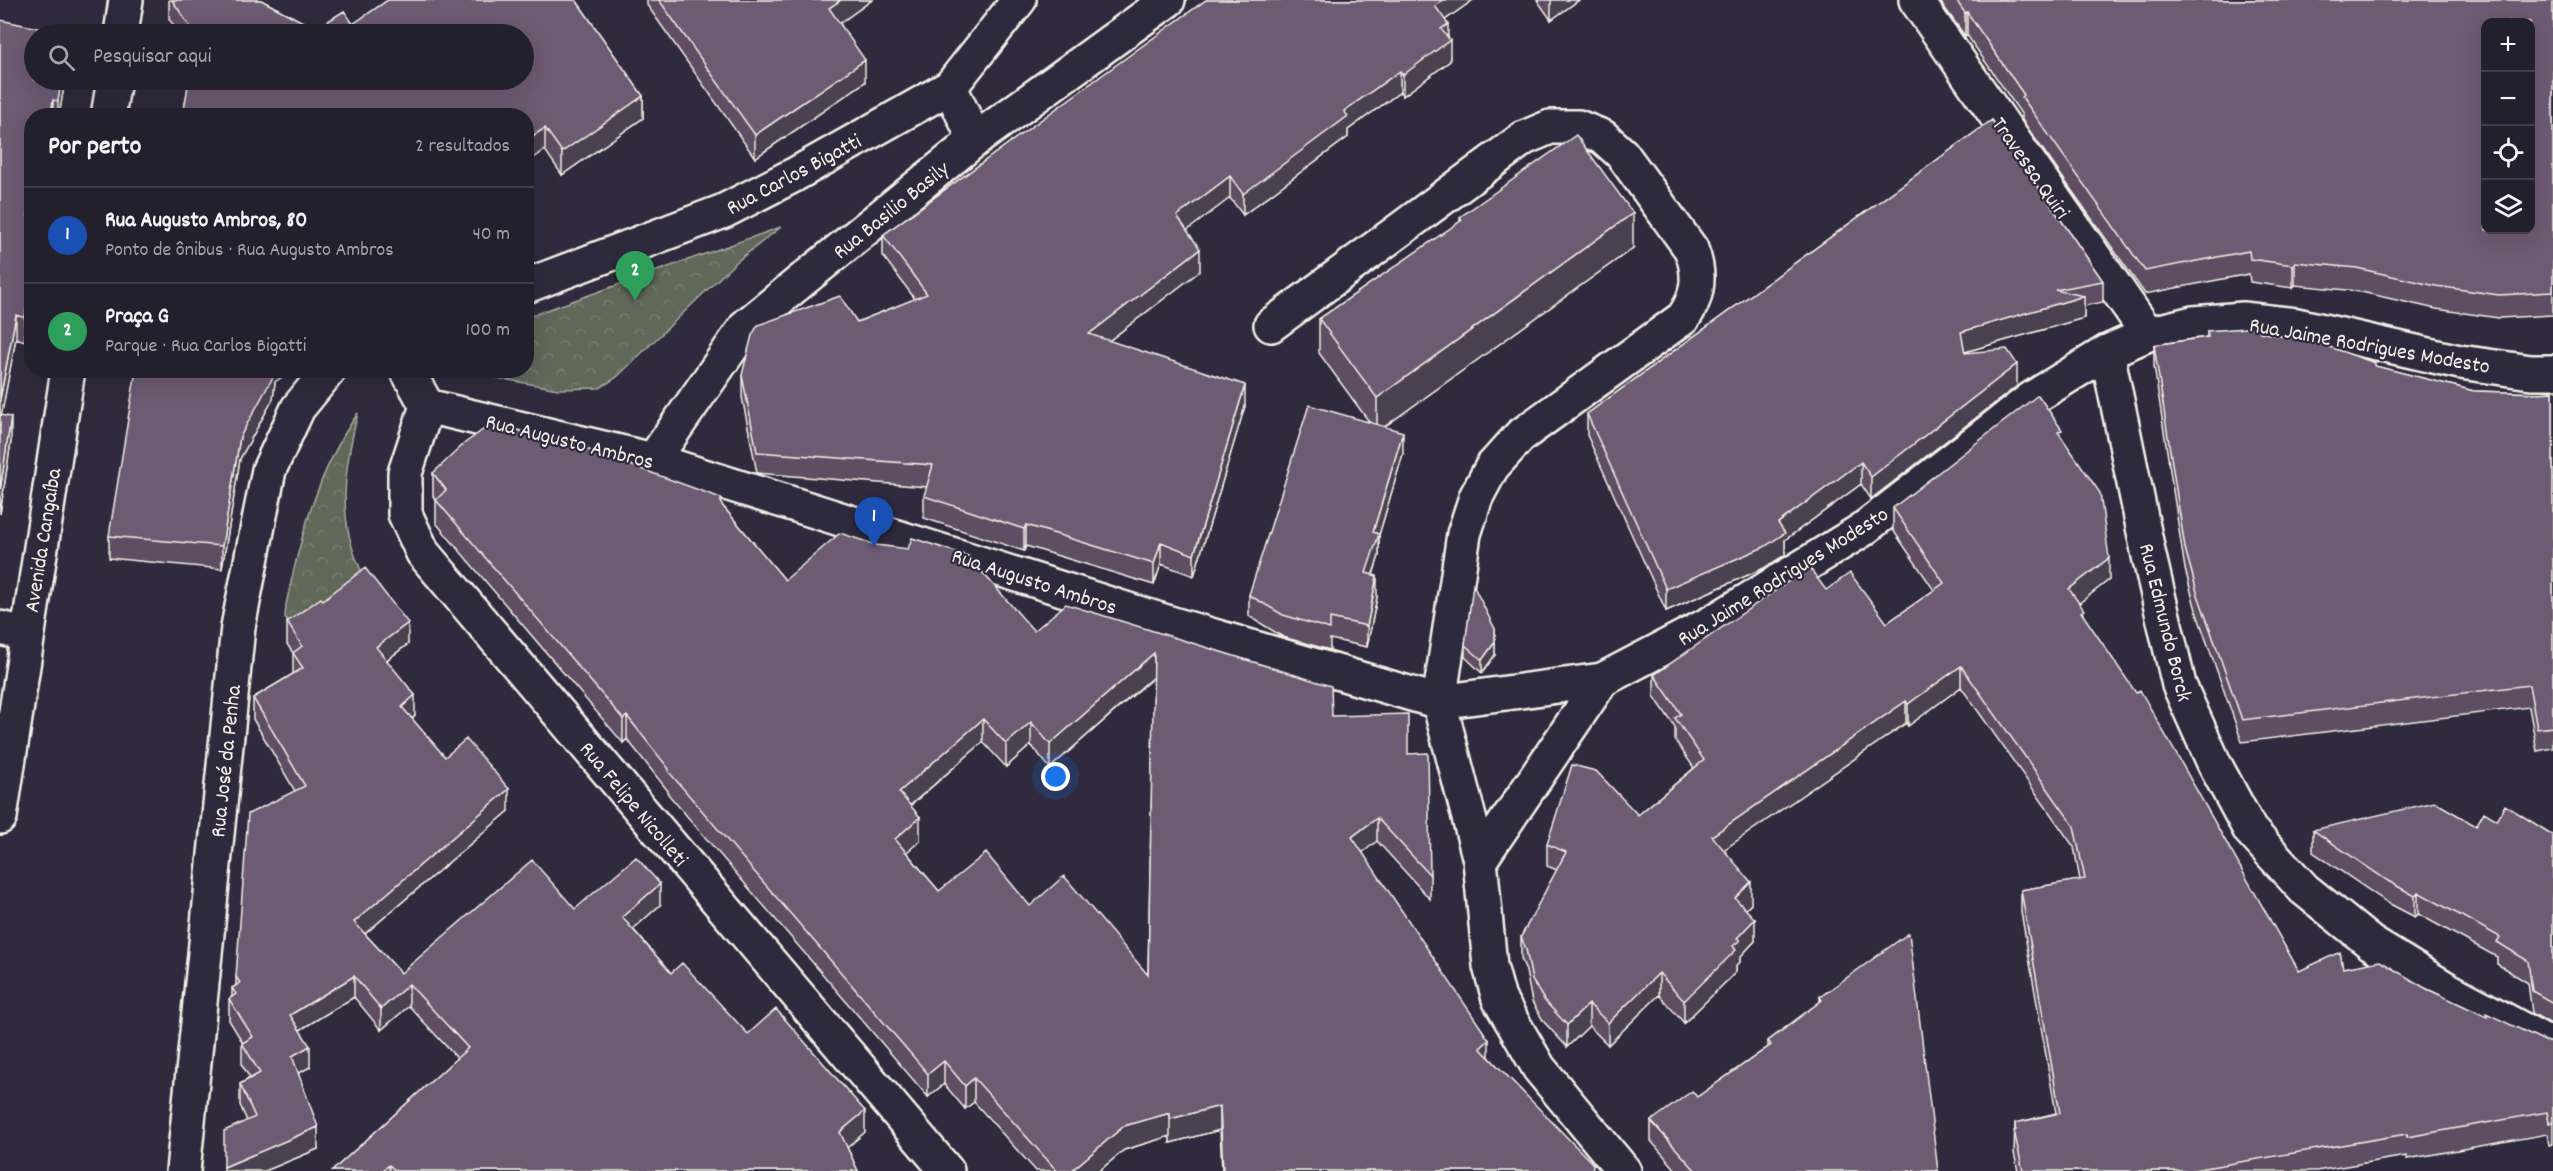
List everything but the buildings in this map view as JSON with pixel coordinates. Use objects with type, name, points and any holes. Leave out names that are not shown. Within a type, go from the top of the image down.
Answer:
[{"type":"street","points":[[122,24],[126,0]]},
{"type":"street","name":"Rua Carlos Bigatti","points":[[534,283],[724,211],[794,175],[950,87],[1019,0]]},
{"type":"street","name":"Rua Basilio Basily","points":[[652,460],[747,325],[975,140],[1168,0]]},
{"type":"street","name":"Travessa Quiri","points":[[1916,0],[2148,334]]},
{"type":"street","points":[[950,87],[975,140]]},
{"type":"street","points":[[109,108],[112,90]]},
{"type":"street","points":[[1271,325],[1524,138],[1550,127],[1578,127],[1603,137],[1622,154],[1691,249],[1697,265],[1698,288],[1683,318],[1520,436],[1492,467],[1476,497],[1464,534],[1439,702],[1480,860],[1490,966],[1499,999],[1539,1068],[1624,1171]]},
{"type":"street","name":"Rua Jaime Rodrigues Modesto","points":[[1480,860],[1602,680],[1711,623],[1862,530],[2031,399],[2107,352],[2148,334],[2193,323],[2243,319],[2297,325],[2460,362],[2531,372],[2553,372]]},
{"type":"street","name":"Rua Edmundo Borck","points":[[2107,352],[2149,556],[2179,685],[2214,763],[2250,830],[2304,889],[2371,943],[2445,988],[2553,1046]]},
{"type":"street","name":"Avenida Cangaíba","points":[[0,817],[13,631],[66,378]]},
{"type":"street","name":"Rua José da Penha","points":[[183,1171],[238,627],[268,470],[298,408],[322,378]]},
{"type":"street","points":[[411,378],[427,406]]},
{"type":"street","name":"Rua Augusto Ambros","points":[[427,406],[652,460],[1173,624],[1439,702],[1602,680]]},
{"type":"street","name":"Rua Felipe Nicolleti","points":[[427,406],[405,472],[405,514],[423,553],[947,1171]]},
{"type":"green space","points":[[781,227],[735,263],[617,377],[600,388],[558,389],[497,378],[534,378],[534,315]]},
{"type":"green space","points":[[358,413],[349,454],[345,495],[349,535],[363,574],[290,625],[285,617],[286,605],[312,505],[332,458]]},
{"type":"place","name":"Praça G","points":[[635,301]]},
{"type":"place","name":"Rua Augusto Ambros, 80","points":[[874,547]]}]
